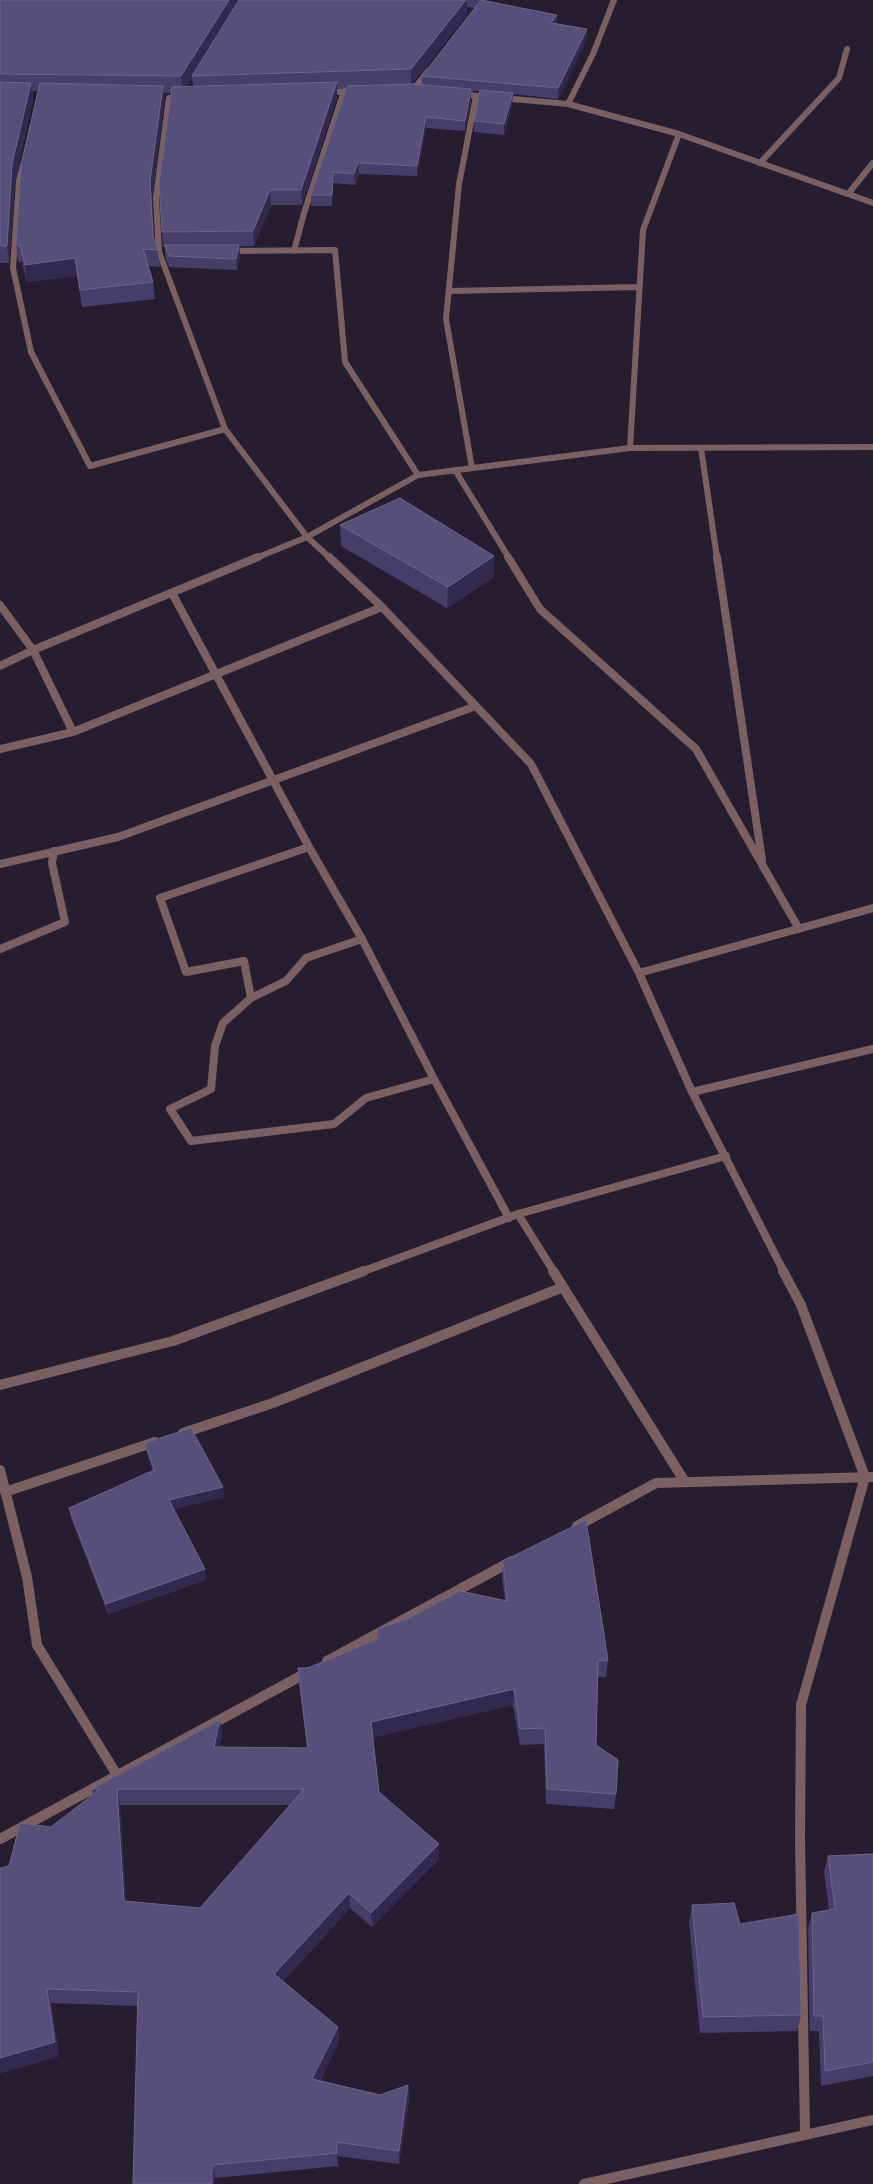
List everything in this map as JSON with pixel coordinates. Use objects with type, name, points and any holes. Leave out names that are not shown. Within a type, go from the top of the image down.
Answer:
[{"type":"street","points":[[568,104],[593,54],[614,0]]},
{"type":"street","points":[[760,163],[839,78],[847,49]]},
{"type":"street","points":[[413,90],[432,66]]},
{"type":"street","points":[[405,90],[421,91]]},
{"type":"street","points":[[294,250],[304,213],[344,91]]},
{"type":"street","points":[[321,92],[360,91]]},
{"type":"street","points":[[452,94],[568,104],[679,134],[873,203]]},
{"type":"street","points":[[472,468],[446,319],[459,184],[476,96]]},
{"type":"street","points":[[169,98],[156,198],[163,252],[225,429],[307,537],[382,607],[531,764],[639,973],[692,1092],[801,1305],[869,1477],[801,1705],[800,1838],[805,2134]]},
{"type":"street","points":[[630,448],[643,230],[679,134]]},
{"type":"street","points":[[24,158],[19,181],[13,268],[30,352],[90,466],[225,429]]},
{"type":"street","points":[[848,194],[873,163]]},
{"type":"street","points":[[223,251],[335,250],[345,362],[418,475]]},
{"type":"street","points":[[449,291],[639,287]]},
{"type":"street","points":[[0,666],[33,650],[307,537],[418,475],[630,448],[873,447]]},
{"type":"street","points":[[701,448],[762,864]]},
{"type":"street","points":[[455,470],[540,608],[696,749],[799,929]]},
{"type":"street","points":[[172,593],[272,780],[362,939],[434,1079],[509,1218]]},
{"type":"street","points":[[0,605],[33,650],[73,732]]},
{"type":"street","points":[[0,748],[73,732],[382,607]]},
{"type":"street","points":[[0,864],[118,836],[476,706]]},
{"type":"street","points":[[251,998],[244,961],[186,972],[160,898],[309,847]]},
{"type":"street","points":[[0,949],[65,922],[52,863],[54,851]]},
{"type":"street","points":[[639,973],[873,908]]},
{"type":"street","points":[[362,939],[306,958],[286,981],[251,998],[223,1023],[215,1046],[211,1089],[170,1109],[191,1141],[334,1124],[366,1098],[434,1079]]},
{"type":"street","points":[[692,1092],[873,1049]]},
{"type":"street","points":[[0,1385],[173,1341],[518,1214],[726,1156]]},
{"type":"street","points":[[518,1214],[685,1482]]},
{"type":"street","points":[[177,1435],[274,1404],[563,1287]]},
{"type":"street","points":[[6,1492],[162,1440]]},
{"type":"street","points":[[0,1470],[27,1577],[37,1645],[117,1775]]},
{"type":"street","points":[[565,1532],[656,1483],[869,1477]]},
{"type":"street","points":[[0,1839],[523,1555]]},
{"type":"street","points":[[584,2184],[873,2120]]},
{"type":"building","points":[[0,0],[229,0],[181,76],[0,74]]},
{"type":"building","points":[[239,0],[466,0],[411,69],[192,76]]},
{"type":"building","points":[[481,0],[557,15],[551,23],[587,29],[558,88],[422,76]]},
{"type":"building","points":[[0,82],[31,83],[12,164],[7,246],[0,246]]},
{"type":"building","points":[[337,82],[301,190],[270,190],[253,231],[162,232],[159,183],[172,87]]},
{"type":"building","points":[[40,83],[163,86],[150,181],[153,235],[158,250],[143,249],[153,282],[80,290],[75,258],[25,265],[20,245],[16,245],[21,165]]},
{"type":"building","points":[[413,84],[471,89],[465,121],[426,117],[417,166],[358,163],[354,174],[333,172],[332,195],[311,195],[347,86]]},
{"type":"building","points":[[480,90],[513,93],[504,124],[474,121]]},
{"type":"building","points":[[165,245],[239,245],[236,259],[169,256]]},
{"type":"building","points":[[400,498],[494,556],[448,587],[340,525]]},
{"type":"building","points":[[191,1428],[223,1487],[169,1500],[205,1569],[106,1604],[69,1508],[154,1470],[155,1472],[145,1443]]},
{"type":"building","points":[[586,1520],[608,1660],[598,1661],[596,1745],[618,1760],[616,1794],[547,1789],[545,1728],[520,1729],[514,1689],[371,1722],[379,1792],[439,1844],[371,1913],[349,1893],[274,1974],[338,2027],[312,2079],[380,2095],[408,2085],[399,2151],[336,2142],[337,2153],[212,2165],[212,2184],[133,2184],[138,1992],[47,1989],[55,2042],[0,2058],[0,1868],[9,1866],[20,1823],[51,1827],[100,1789],[92,1789],[220,1720],[214,1747],[308,1748],[298,1668],[308,1668],[378,1639],[377,1629],[407,1619],[460,1591],[507,1601],[503,1561]],"holes":[[[117,1789],[304,1789],[200,1908],[124,1901]]]},
{"type":"building","points":[[873,1854],[873,2062],[825,2071],[823,2016],[814,2016],[812,1913],[835,1909],[828,1856]]},
{"type":"building","points":[[734,1903],[740,1924],[799,1914],[801,2015],[703,2017],[692,1905]]}]
